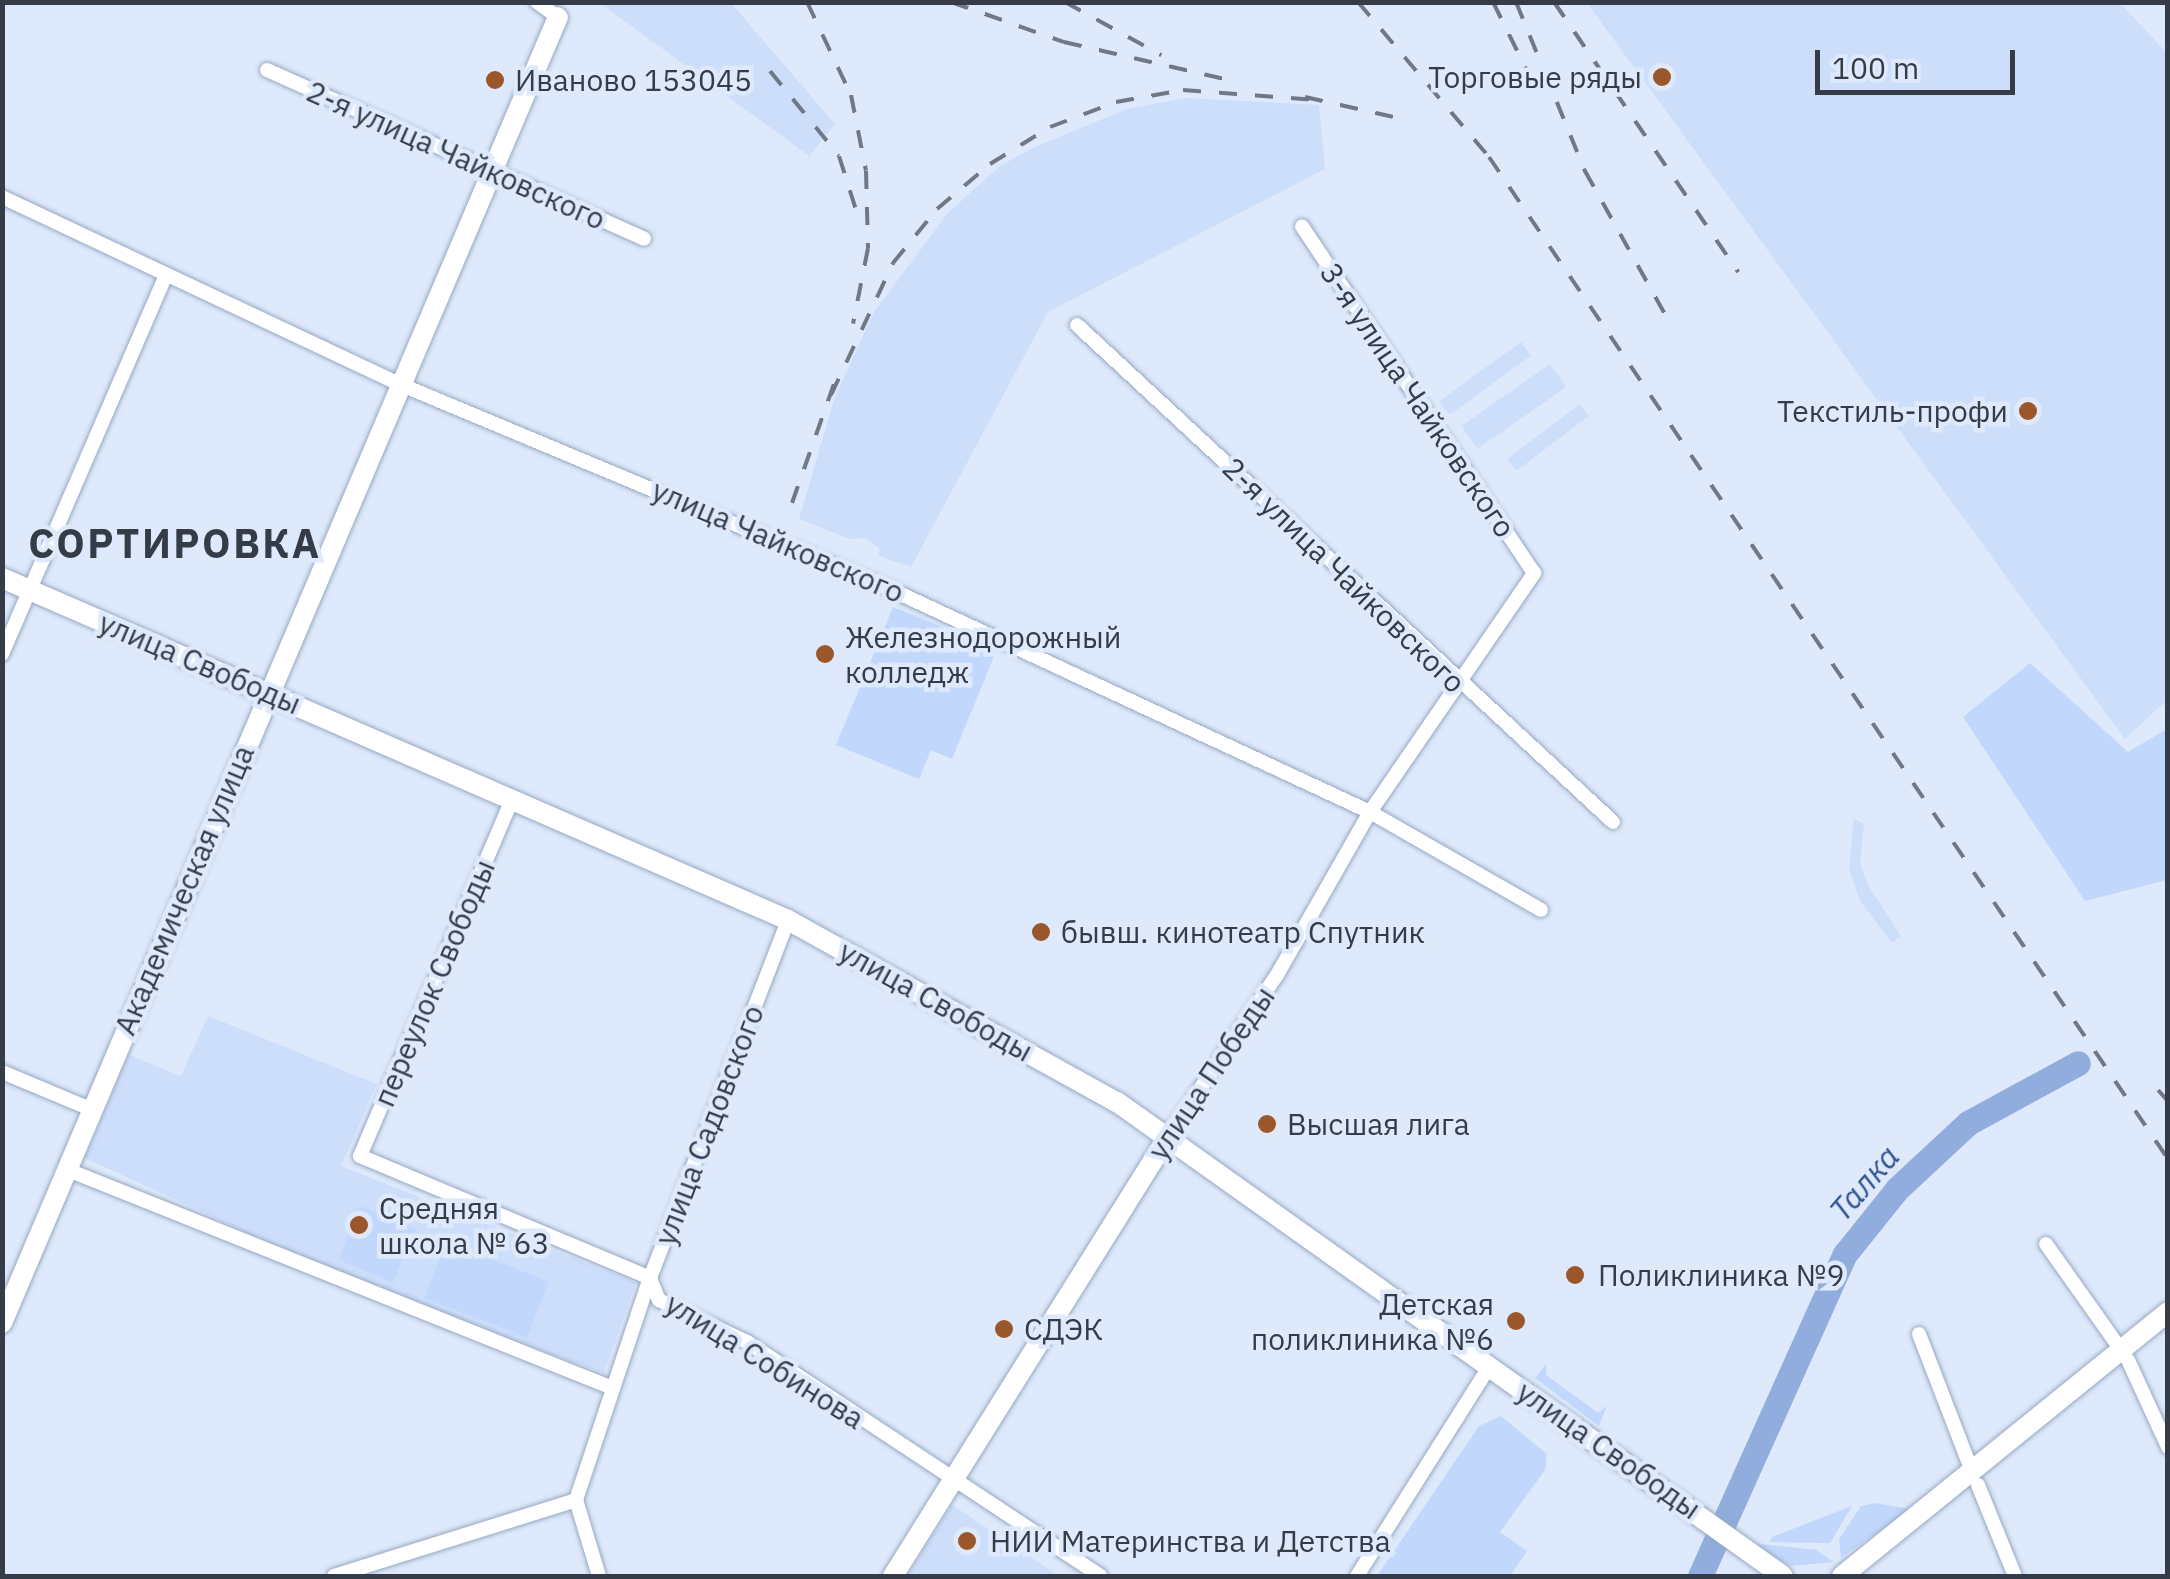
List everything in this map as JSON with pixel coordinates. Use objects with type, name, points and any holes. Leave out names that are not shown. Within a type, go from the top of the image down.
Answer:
[{"type":"main road","name":"Академическая улица","points":[[2,1323],[397,383],[558,17]]},
{"type":"main road","name":"улица Свободы","points":[[2,578],[28,594],[787,925],[1165,1140],[1741,1552],[1783,1576]]},
{"type":"main road","name":"улица Свободы","points":[[2,588],[28,594]]},
{"type":"main road","name":"улица Свободы","points":[[264,697],[508,809],[787,925]]},
{"type":"main road","name":"улица Победы","points":[[893,1576],[1165,1140]]},
{"type":"main road","points":[[1864,1576],[2124,1355],[2168,1312]]},
{"type":"main road","points":[[2124,1355],[2168,1326]]},
{"type":"main road","points":[[1842,1576],[1976,1480]]},
{"type":"main road","name":"улица Свободы","points":[[1741,1552],[1760,1576]]},
{"type":"street","points":[[537,2],[558,17]]},
{"type":"street","name":"2-я улица Чайковского","points":[[267,70],[644,239]]},
{"type":"street","name":"улица Чайковского","points":[[3,197],[165,278],[397,383],[890,589],[1370,812],[1541,910]]},
{"type":"street","name":"3-я улица Чайковского","points":[[1302,227],[1534,573]]},
{"type":"street","points":[[2,654],[165,278]]},
{"type":"street","name":"2-я улица Чайковского","points":[[1076,325],[1455,681],[1613,822]]},
{"type":"street","name":"улица Победы","points":[[1165,1140],[1277,975],[1370,812],[1455,681],[1534,573]]},
{"type":"street","name":"переулок Свободы","points":[[360,1156],[508,809]]},
{"type":"street","name":"улица Садовского","points":[[576,1500],[610,1387],[787,925]]},
{"type":"street","points":[[2,1072],[93,1110]]},
{"type":"street","name":"улица Собинова","points":[[360,1156],[650,1278],[658,1300],[747,1342],[1101,1576]]},
{"type":"street","points":[[68,1170],[610,1387]]},
{"type":"street","points":[[2046,1244],[2124,1355],[2168,1447]]},
{"type":"street","points":[[1919,1334],[2015,1576]]},
{"type":"street","points":[[1357,1576],[1487,1371]]},
{"type":"street","points":[[334,1576],[576,1500],[599,1576]]},
{"type":"shaded area","points":[[600,3],[731,3],[835,124],[809,156]]},
{"type":"shaded area","name":"Текстиль-профи","points":[[1587,3],[2120,3],[2167,53],[2167,700],[2125,739]]},
{"type":"shaded area","points":[[1186,98],[1319,105],[1325,169],[1048,312],[911,567],[879,556],[879,548],[865,538],[849,539],[799,519],[835,397],[874,312],[948,213],[1000,166],[1037,146],[1127,109]]},
{"type":"shaded area","points":[[1521,342],[1531,356],[1449,415],[1439,401]]},
{"type":"shaded area","points":[[1550,364],[1566,387],[1478,449],[1462,426]]},
{"type":"shaded area","points":[[1580,404],[1589,416],[1516,471],[1507,459]]},
{"type":"shaded area","points":[[893,607],[997,649],[952,759],[931,750],[919,779],[836,745]]},
{"type":"shaded area","points":[[2030,663],[2128,752],[2167,729],[2167,880],[2085,901],[1963,717]]},
{"type":"shaded area","points":[[1854,818],[1864,824],[1860,863],[1869,887],[1901,936],[1892,943],[1860,901],[1849,869]]},
{"type":"shaded area","name":"Средняя школа № 63","points":[[208,1016],[377,1084],[341,1166],[636,1283],[604,1373],[377,1293],[85,1158],[129,1055],[181,1076]]},
{"type":"shaded area","points":[[361,1206],[415,1229],[393,1282],[338,1259]]},
{"type":"shaded area","points":[[446,1242],[549,1281],[527,1337],[424,1298]]},
{"type":"shaded area","points":[[1546,1364],[1546,1375],[1598,1413],[1607,1406],[1599,1426],[1535,1378]]},
{"type":"shaded area","points":[[1501,1416],[1547,1454],[1545,1470],[1500,1532],[1527,1551],[1510,1576],[1377,1576],[1479,1426]]},
{"type":"shaded area","points":[[1875,1503],[1910,1509],[1841,1558],[1839,1539],[1861,1506]]},
{"type":"shaded area","name":"НИИ Материнства и Детства","points":[[952,1505],[1059,1576],[908,1576]]},
{"type":"shaded area","points":[[1852,1506],[1830,1543],[1769,1542],[1772,1537]]},
{"type":"shaded area","points":[[1761,1544],[1816,1550],[1834,1562],[1791,1566],[1758,1549]]},
{"type":"waterway","name":"Талка","points":[[1700,1576],[1845,1254],[1897,1189],[1968,1123],[2078,1063]]},
{"type":"railway","points":[[807,2],[851,95],[866,171],[868,248],[853,324]]},
{"type":"railway","points":[[951,2],[1064,42],[1237,82]]},
{"type":"railway","points":[[1065,2],[1161,55]]},
{"type":"railway","points":[[1358,2],[1489,157],[2168,1159]]},
{"type":"railway","points":[[1493,2],[1531,79]]},
{"type":"railway","points":[[1516,2],[1585,171],[1667,318]]},
{"type":"railway","points":[[1554,2],[1738,272]]},
{"type":"railway","points":[[770,71],[839,156],[857,213]]},
{"type":"railway","points":[[831,395],[893,263],[937,209],[990,164],[1050,127],[1116,102],[1183,90],[1317,100]]},
{"type":"railway","points":[[1305,97],[1403,119]]},
{"type":"railway","points":[[792,503],[835,381]]},
{"type":"railway","points":[[2158,1090],[2168,1101]]},
{"type":"place","name":"Торговые ряды","points":[[1662,77]]},
{"type":"place","name":"Иваново 153045","points":[[495,80]]},
{"type":"place","name":"Текстиль-профи","points":[[2028,411]]},
{"type":"place","name":"Железнодорожный колледж","points":[[825,654]]},
{"type":"place","name":"бывш. кинотеатр Спутник","points":[[1041,932]]},
{"type":"place","name":"Высшая лига","points":[[1267,1124]]},
{"type":"place","name":"Средняя школа № 63","points":[[359,1225]]},
{"type":"place","name":"Поликлиника №9","points":[[1575,1275]]},
{"type":"place","name":"Детская поликлиника №6","points":[[1516,1321]]},
{"type":"place","name":"СДЭК","points":[[1004,1329]]},
{"type":"place","name":"НИИ Материнства и Детства","points":[[967,1541]]},
{"type":"district","name":"СОРТИРОВКА","points":[[175,543]]}]
